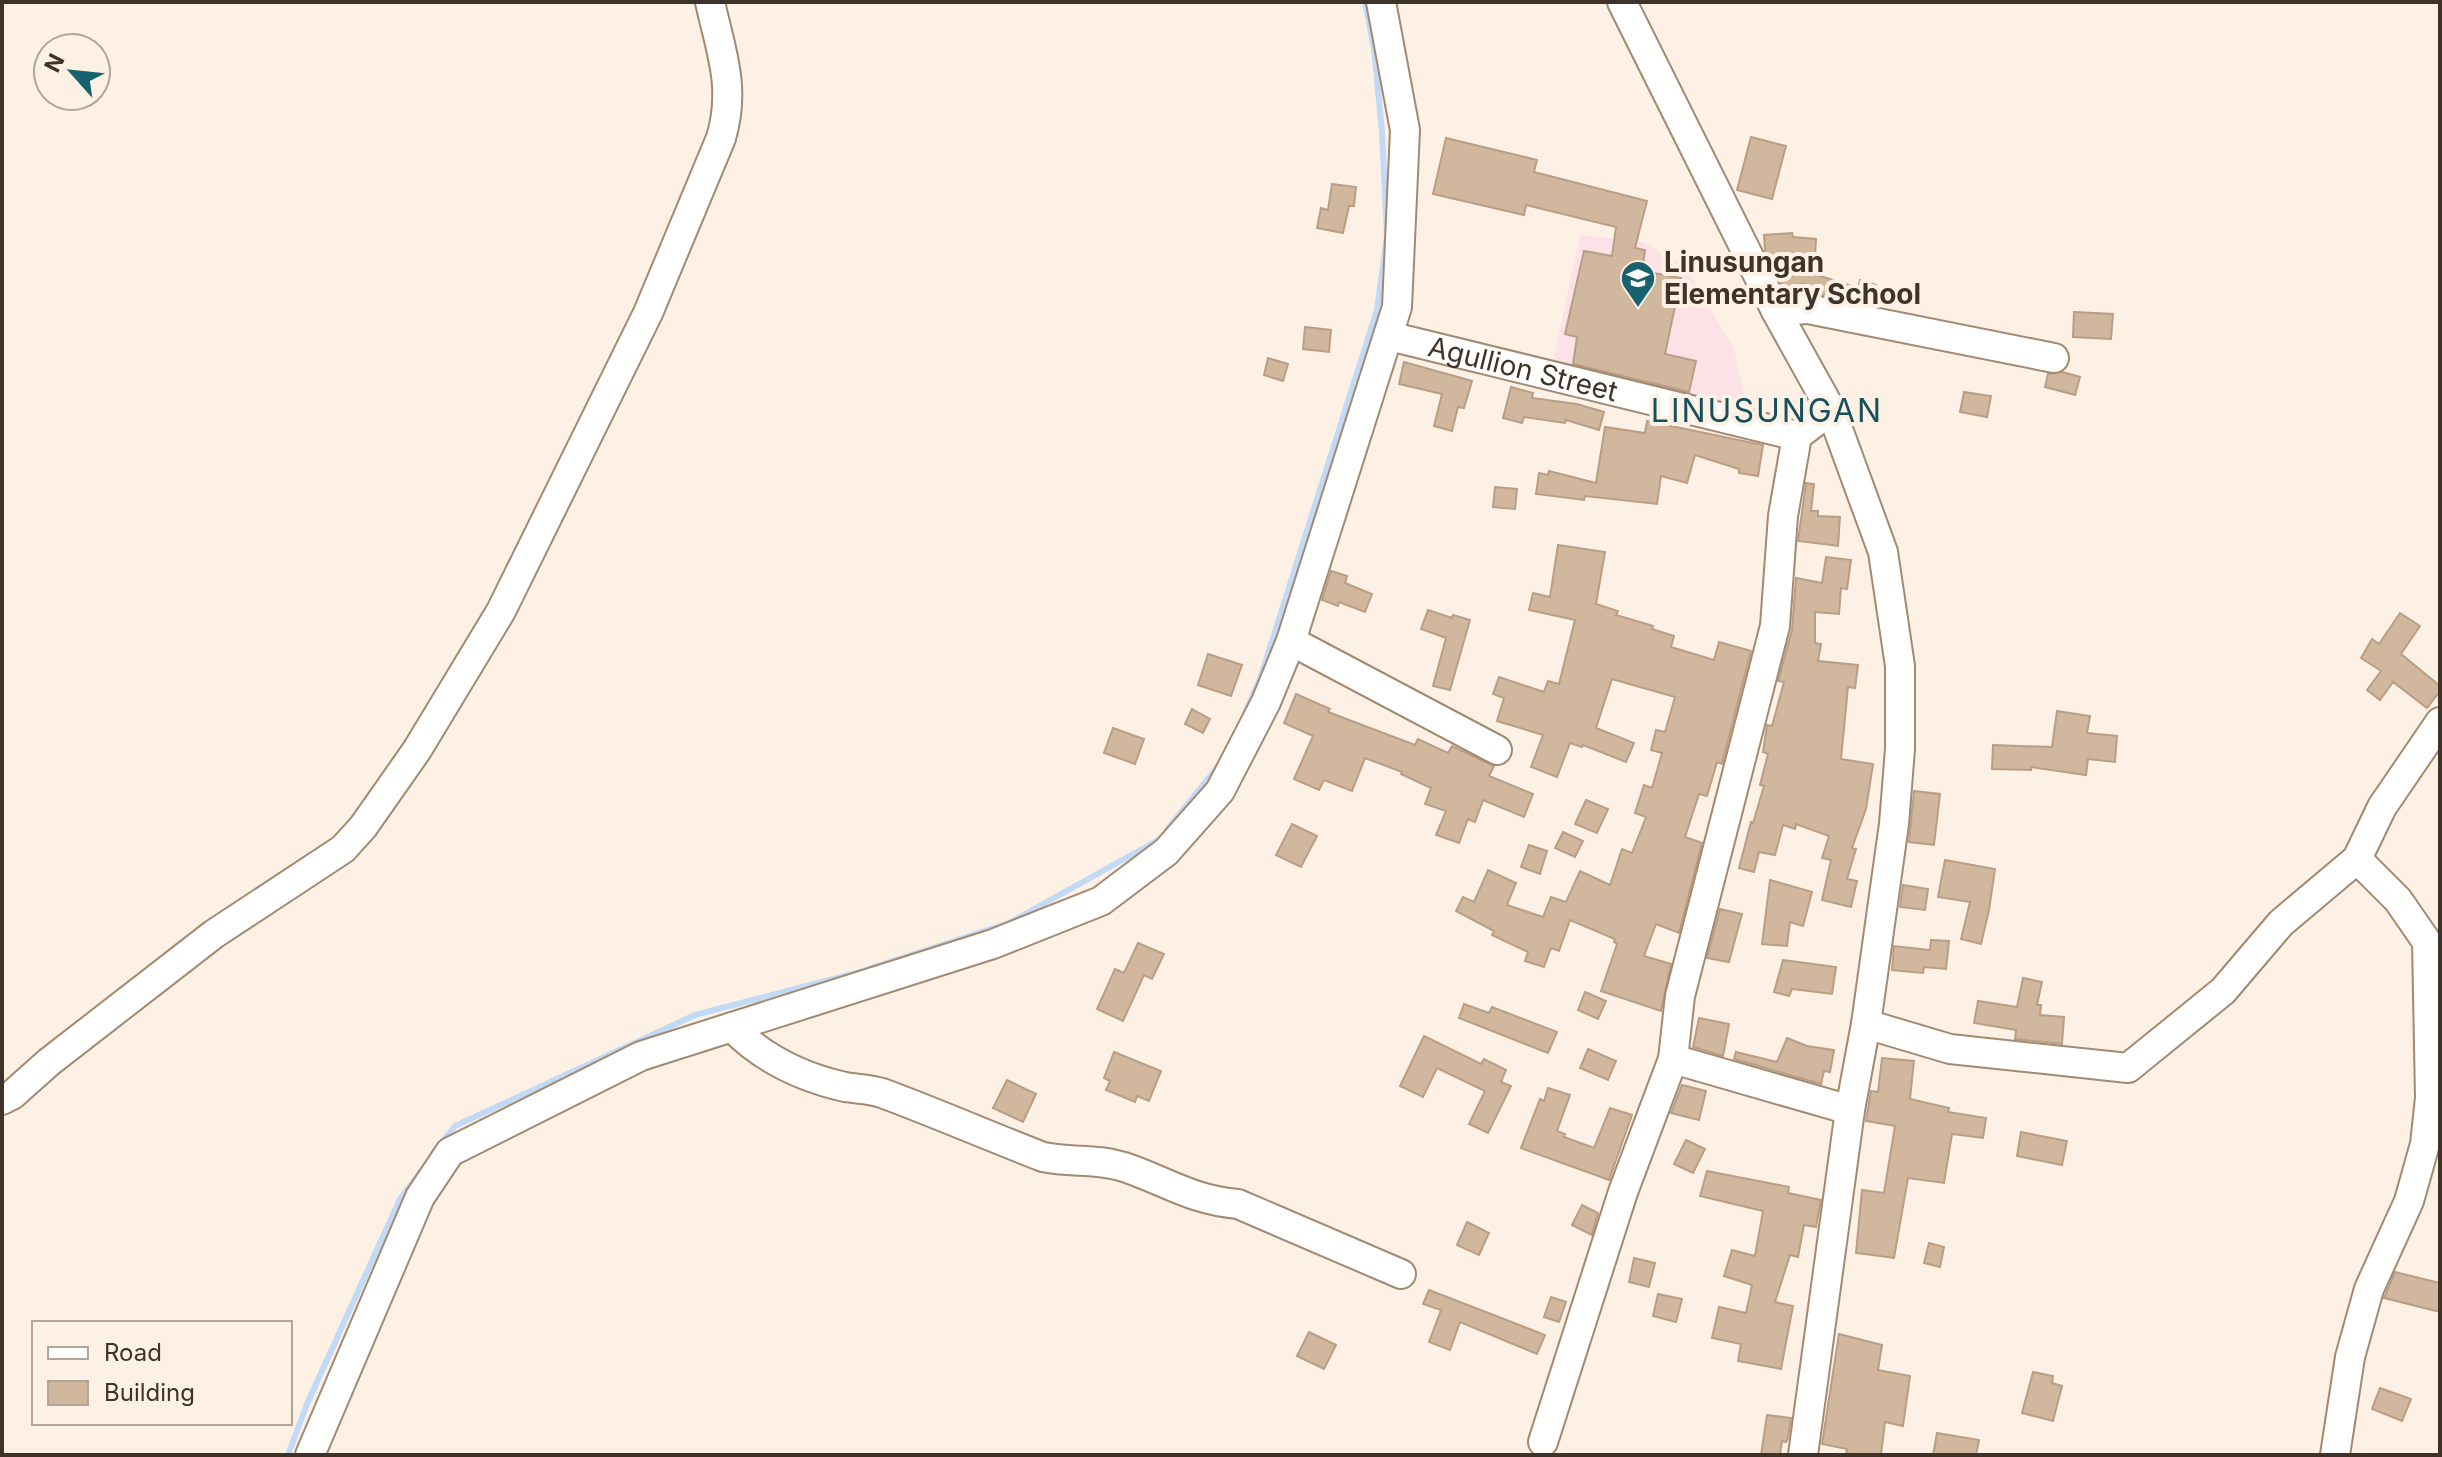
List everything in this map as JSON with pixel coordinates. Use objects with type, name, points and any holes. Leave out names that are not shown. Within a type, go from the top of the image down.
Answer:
[{"type":"street","points":[[2,1100],[214,934],[343,849],[378,807],[417,750],[501,611],[648,313],[721,138],[729,111],[728,79],[710,2]]},
{"type":"street","points":[[310,1455],[420,1197],[450,1152],[641,1056],[993,944],[1101,901],[1166,852],[1220,791],[1266,702],[1291,641],[1397,307],[1405,130],[1381,2]]},
{"type":"street","points":[[1622,2],[1776,311],[1831,410],[1883,552],[1900,666],[1900,749],[1894,824],[1866,1024],[1850,1110],[1803,1455]]},
{"type":"street","points":[[1776,311],[1808,309],[2054,358]]},
{"type":"street","name":"Agullion Street","points":[[1389,336],[1797,436]]},
{"type":"street","points":[[1543,1442],[1623,1192],[1673,1059],[1680,996],[1775,626],[1783,516],[1797,436],[1831,410]]},
{"type":"street","points":[[1291,641],[1497,750]]},
{"type":"street","points":[[1866,1024],[1950,1049],[2128,1068],[2223,991],[2281,923],[2357,859],[2382,807],[2440,722]]},
{"type":"street","points":[[2335,1455],[2350,1357],[2369,1289],[2409,1201],[2425,1144],[2430,1098],[2434,989],[2427,942],[2398,900],[2357,859]]},
{"type":"street","points":[[732,1027],[752,1048],[797,1071],[843,1086],[877,1092],[1043,1157],[1065,1162],[1096,1159],[1125,1167],[1210,1202],[1238,1204],[1401,1274]]},
{"type":"street","points":[[1673,1059],[1850,1110]]},
{"type":"shaded area","name":"Linusungan Elementary School","points":[[1580,235],[1643,242],[1687,269],[1734,349],[1748,413],[1551,372]]},
{"type":"building","points":[[1751,137],[1786,146],[1772,199],[1737,190]]},
{"type":"building","points":[[1446,138],[1537,160],[1534,172],[1647,201],[1635,248],[1645,250],[1642,271],[1681,278],[1665,354],[1696,361],[1689,392],[1573,364],[1577,337],[1565,334],[1584,251],[1612,256],[1616,227],[1526,205],[1524,215],[1433,194]]},
{"type":"building","points":[[1332,184],[1356,187],[1354,206],[1349,206],[1343,233],[1317,228],[1321,208],[1328,210]]},
{"type":"building","points":[[1792,233],[1793,237],[1816,239],[1814,274],[1858,288],[1860,280],[1876,285],[1871,304],[1801,292],[1804,284],[1783,287],[1765,251],[1764,235]]},
{"type":"building","points":[[2074,312],[2113,314],[2111,339],[2073,337]]},
{"type":"building","points":[[1305,327],[1331,330],[1329,352],[1303,349]]},
{"type":"building","points":[[1268,358],[1288,364],[1283,381],[1264,375]]},
{"type":"building","points":[[1404,362],[1472,381],[1464,408],[1458,407],[1452,431],[1434,426],[1442,394],[1399,384]]},
{"type":"building","points":[[2063,372],[2080,377],[2075,395],[2045,387],[2048,374]]},
{"type":"building","points":[[1511,387],[1533,393],[1532,398],[1577,404],[1604,412],[1599,430],[1566,420],[1565,423],[1524,417],[1522,423],[1503,418]]},
{"type":"building","points":[[1964,392],[1991,396],[1987,417],[1960,412]]},
{"type":"building","points":[[1647,421],[1763,445],[1758,476],[1739,473],[1739,469],[1695,455],[1687,483],[1661,476],[1657,504],[1536,494],[1539,473],[1548,475],[1549,471],[1596,483],[1605,427],[1645,433]]},
{"type":"building","points":[[1806,483],[1814,484],[1811,511],[1818,511],[1818,516],[1840,517],[1838,546],[1798,541]]},
{"type":"building","points":[[1495,487],[1517,489],[1515,509],[1493,507]]},
{"type":"building","points":[[1558,545],[1605,552],[1596,604],[1618,611],[1616,615],[1674,636],[1671,647],[1714,660],[1719,642],[1751,651],[1722,764],[1717,762],[1707,796],[1699,794],[1685,837],[1702,843],[1679,933],[1656,924],[1644,956],[1671,964],[1661,1011],[1601,991],[1617,944],[1615,939],[1570,920],[1559,951],[1551,948],[1544,967],[1525,961],[1528,952],[1492,935],[1494,931],[1456,911],[1463,897],[1474,902],[1488,870],[1516,883],[1507,905],[1543,917],[1551,897],[1566,902],[1580,871],[1610,885],[1622,849],[1632,853],[1646,817],[1635,813],[1644,785],[1652,788],[1662,753],[1651,750],[1656,730],[1665,732],[1675,697],[1612,679],[1596,728],[1634,743],[1626,762],[1570,743],[1557,777],[1531,767],[1543,735],[1497,721],[1504,698],[1493,694],[1499,677],[1544,692],[1548,681],[1559,684],[1575,620],[1529,610],[1533,593],[1550,597]]},
{"type":"building","points":[[1826,557],[1851,560],[1847,589],[1841,588],[1839,614],[1815,612],[1815,643],[1821,644],[1818,661],[1858,665],[1855,688],[1848,687],[1841,759],[1873,764],[1866,809],[1852,848],[1856,849],[1847,879],[1857,881],[1851,907],[1822,900],[1831,860],[1822,858],[1829,836],[1796,824],[1795,829],[1783,825],[1775,855],[1759,852],[1754,872],[1739,868],[1764,786],[1760,785],[1768,754],[1763,752],[1767,725],[1772,726],[1784,682],[1778,681],[1792,630],[1796,578],[1822,583]]},
{"type":"building","points":[[1331,571],[1347,576],[1345,583],[1372,594],[1365,612],[1339,602],[1338,606],[1322,600]]},
{"type":"building","points":[[1428,610],[1470,620],[1450,690],[1433,686],[1446,638],[1421,629]]},
{"type":"building","points":[[2400,613],[2420,626],[2401,654],[2440,686],[2440,691],[2427,708],[2393,682],[2380,700],[2367,690],[2381,671],[2361,658],[2372,639],[2379,644]]},
{"type":"building","points":[[1208,654],[1242,665],[1231,696],[1198,685]]},
{"type":"building","points":[[1296,694],[1330,709],[1328,712],[1415,745],[1418,739],[1448,753],[1452,746],[1494,766],[1489,776],[1533,794],[1524,817],[1483,800],[1475,822],[1468,819],[1459,843],[1436,835],[1446,811],[1425,804],[1431,788],[1402,772],[1365,758],[1352,791],[1324,780],[1319,790],[1294,779],[1313,736],[1284,723]]},
{"type":"building","points":[[1192,709],[1210,719],[1203,733],[1185,724]]},
{"type":"building","points":[[2057,711],[2090,716],[2087,733],[2117,736],[2115,762],[2088,759],[2086,775],[2031,767],[2031,770],[1992,769],[1993,745],[2052,747]]},
{"type":"building","points":[[1113,728],[1144,739],[1135,764],[1104,753]]},
{"type":"building","points":[[1914,791],[1940,794],[1934,845],[1909,842]]},
{"type":"building","points":[[1586,800],[1608,809],[1597,833],[1575,824]]},
{"type":"building","points":[[1292,824],[1317,836],[1301,867],[1276,855]]},
{"type":"building","points":[[1563,832],[1583,841],[1575,857],[1555,848]]},
{"type":"building","points":[[1529,845],[1547,851],[1540,874],[1521,867]]},
{"type":"building","points":[[1945,860],[1995,869],[1981,944],[1961,939],[1970,902],[1938,897]]},
{"type":"building","points":[[1770,880],[1812,892],[1803,926],[1790,922],[1787,946],[1762,944]]},
{"type":"building","points":[[1903,885],[1928,889],[1925,910],[1900,907]]},
{"type":"building","points":[[1720,909],[1742,914],[1729,962],[1707,958]]},
{"type":"building","points":[[1931,940],[1949,941],[1946,969],[1924,967],[1923,973],[1892,970],[1894,946],[1930,950]]},
{"type":"building","points":[[1138,943],[1164,954],[1152,979],[1144,975],[1123,1021],[1097,1009],[1115,969],[1124,973]]},
{"type":"building","points":[[1783,960],[1836,967],[1832,994],[1792,989],[1789,996],[1774,992]]},
{"type":"building","points":[[2023,978],[2042,982],[2037,1005],[2041,1005],[2040,1015],[2064,1017],[2062,1044],[2015,1039],[2016,1030],[1974,1023],[1978,1001],[2017,1007]]},
{"type":"building","points":[[1585,992],[1606,1001],[1598,1019],[1578,1010]]},
{"type":"building","points":[[1464,1004],[1489,1013],[1492,1007],[1557,1032],[1548,1053],[1459,1018]]},
{"type":"building","points":[[1699,1018],[1729,1024],[1723,1056],[1693,1047]]},
{"type":"building","points":[[1424,1036],[1481,1064],[1484,1059],[1506,1070],[1501,1082],[1511,1086],[1488,1133],[1469,1124],[1485,1091],[1437,1068],[1423,1097],[1400,1086]]},
{"type":"building","points":[[1787,1038],[1807,1046],[1834,1050],[1830,1072],[1824,1071],[1821,1084],[1734,1059],[1736,1052],[1777,1062]]},
{"type":"building","points":[[1588,1049],[1616,1061],[1608,1080],[1580,1068]]},
{"type":"building","points":[[1114,1052],[1161,1071],[1149,1101],[1137,1096],[1135,1102],[1106,1090],[1110,1081],[1104,1078]]},
{"type":"building","points":[[1882,1058],[1914,1061],[1910,1099],[1949,1108],[1948,1112],[1986,1118],[1983,1138],[1952,1134],[1944,1183],[1908,1178],[1894,1258],[1856,1253],[1862,1190],[1884,1193],[1895,1126],[1866,1121],[1871,1091],[1878,1092]]},
{"type":"building","points":[[1007,1080],[1036,1094],[1023,1122],[993,1108]]},
{"type":"building","points":[[1682,1085],[1706,1091],[1699,1120],[1671,1113]]},
{"type":"building","points":[[1548,1088],[1570,1095],[1557,1131],[1565,1134],[1564,1137],[1594,1148],[1610,1108],[1632,1115],[1609,1180],[1521,1148],[1540,1099],[1544,1101]]},
{"type":"building","points":[[2021,1132],[2067,1141],[2062,1165],[2017,1156]]},
{"type":"building","points":[[1686,1140],[1705,1149],[1693,1173],[1674,1164]]},
{"type":"building","points":[[1707,1171],[1789,1187],[1788,1193],[1821,1200],[1816,1227],[1804,1225],[1798,1257],[1790,1255],[1775,1302],[1793,1306],[1781,1369],[1738,1361],[1741,1344],[1712,1338],[1719,1307],[1746,1313],[1752,1285],[1724,1276],[1732,1250],[1755,1256],[1763,1211],[1700,1196]]},
{"type":"building","points":[[1582,1205],[1598,1213],[1592,1235],[1572,1225]]},
{"type":"building","points":[[1467,1222],[1489,1233],[1479,1255],[1457,1245]]},
{"type":"building","points":[[1929,1243],[1944,1247],[1940,1267],[1924,1263]]},
{"type":"building","points":[[1634,1258],[1655,1263],[1649,1287],[1629,1282]]},
{"type":"building","points":[[2395,1272],[2440,1283],[2440,1312],[2384,1298]]},
{"type":"building","points":[[1429,1290],[1545,1335],[1537,1354],[1460,1322],[1450,1350],[1429,1342],[1441,1310],[1423,1304]]},
{"type":"building","points":[[1658,1294],[1682,1299],[1676,1322],[1653,1316]]},
{"type":"building","points":[[1551,1297],[1566,1302],[1559,1322],[1544,1317]]},
{"type":"building","points":[[1309,1332],[1336,1345],[1324,1369],[1297,1356]]},
{"type":"building","points":[[1839,1334],[1882,1345],[1878,1370],[1910,1376],[1903,1426],[1885,1422],[1881,1455],[1846,1455],[1847,1449],[1822,1444]]},
{"type":"building","points":[[2033,1372],[2053,1376],[2052,1383],[2062,1386],[2053,1421],[2022,1413]]},
{"type":"building","points":[[2380,1388],[2411,1399],[2402,1421],[2372,1409]]},
{"type":"building","points":[[1767,1415],[1791,1418],[1788,1438],[1786,1442],[1782,1441],[1780,1455],[1761,1455]]},
{"type":"building","points":[[1937,1433],[1979,1440],[1976,1455],[1933,1455]]},
{"type":"waterway","points":[[1246,711],[1260,679],[1377,310],[1387,236],[1382,132],[1374,49],[1365,2]]},
{"type":"waterway","points":[[1167,830],[1220,764]]},
{"type":"waterway","points":[[440,1145],[455,1126],[695,1015],[856,973],[1009,923],[1160,839]]},
{"type":"waterway","points":[[288,1455],[307,1404],[400,1199],[422,1170]]},
{"type":"place","name":"Linusungan Elementary School","points":[[1638,309]]},
{"type":"district","name":"LINUSUNGAN","points":[[1767,410]]}]
